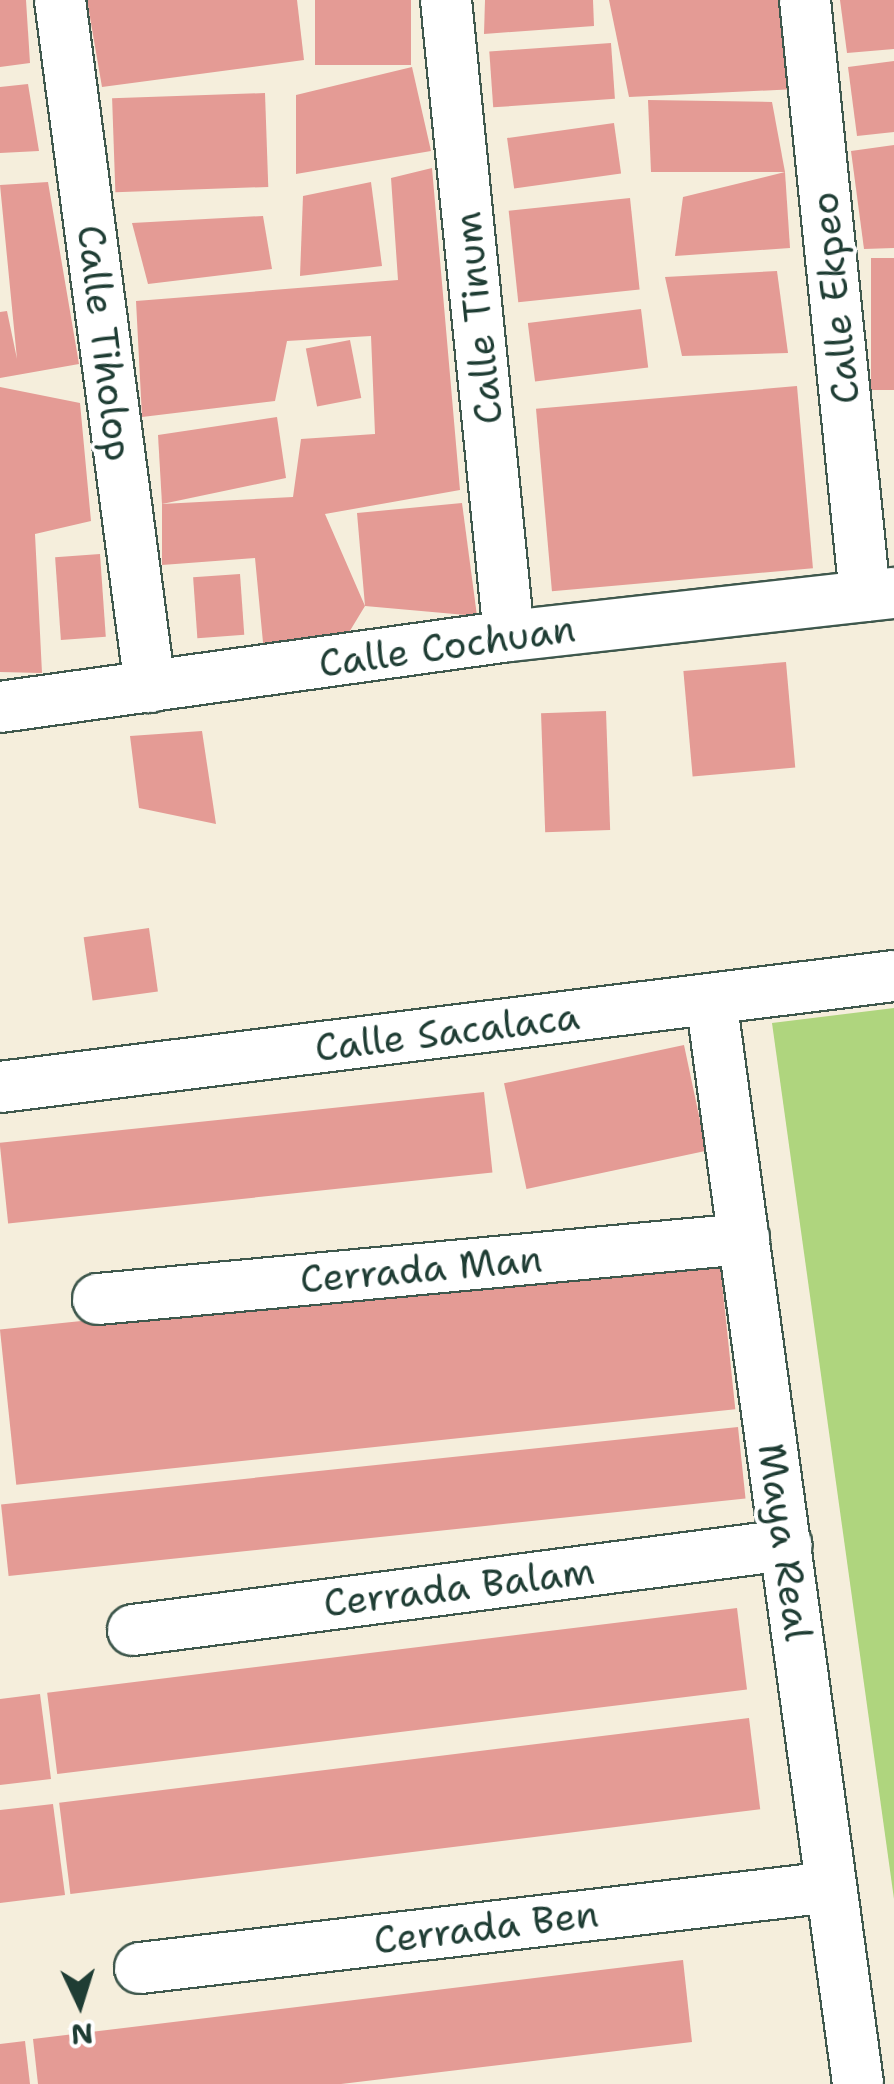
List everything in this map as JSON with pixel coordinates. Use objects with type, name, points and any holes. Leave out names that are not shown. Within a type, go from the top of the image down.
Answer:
[{"type":"street","name":"Calle Tiholop","points":[[60,0],[150,687]]},
{"type":"street","name":"Calle Tinum","points":[[446,0],[509,636]]},
{"type":"street","name":"Calle Ekpeo","points":[[805,0],[879,594]]},
{"type":"street","name":"Calle Cochuan","points":[[0,707],[509,636],[879,594]]},
{"type":"street","name":"Calle Sacalaca","points":[[0,1086],[894,976]]},
{"type":"street","name":"Maya Real","points":[[712,999],[858,2084]]},
{"type":"street","name":"Cerrada Man","points":[[98,1299],[744,1239]]},
{"type":"street","name":"Cerrada Balam","points":[[133,1630],[786,1545]]},
{"type":"street","name":"Cerrada Ben","points":[[140,1968],[831,1887]]},
{"type":"green space","points":[[894,1008],[894,1899],[772,1023]]},
{"type":"building","points":[[0,0],[26,0],[30,63],[0,67]]},
{"type":"building","points":[[87,0],[297,0],[304,60],[102,87]]},
{"type":"building","points":[[315,0],[411,0],[411,65],[315,65]]},
{"type":"building","points":[[485,0],[593,0],[594,26],[484,34]]},
{"type":"building","points":[[609,0],[789,0],[797,89],[629,97]]},
{"type":"building","points":[[840,0],[894,0],[894,49],[847,53]]},
{"type":"building","points":[[611,43],[615,99],[493,107],[489,52]]},
{"type":"building","points":[[894,61],[894,132],[857,136],[848,67]]},
{"type":"building","points":[[412,67],[431,151],[296,174],[296,95]]},
{"type":"building","points":[[28,84],[39,151],[0,153],[0,87]]},
{"type":"building","points":[[265,93],[268,187],[115,192],[112,98]]},
{"type":"building","points":[[648,100],[772,102],[785,172],[651,172]]},
{"type":"building","points":[[614,123],[621,174],[514,189],[507,138]]},
{"type":"building","points":[[894,145],[894,248],[864,249],[851,151]]},
{"type":"building","points":[[432,168],[460,490],[325,514],[365,606],[348,634],[264,653],[255,558],[162,565],[162,504],[293,497],[301,439],[375,434],[371,336],[287,341],[275,401],[142,417],[136,301],[398,280],[391,178]]},
{"type":"building","points":[[785,172],[790,248],[675,256],[683,197]]},
{"type":"building","points":[[48,182],[79,364],[0,378],[0,312],[7,311],[17,359],[0,185]]},
{"type":"building","points":[[371,182],[382,266],[300,276],[303,196]]},
{"type":"building","points":[[630,198],[640,289],[518,302],[509,211]]},
{"type":"building","points":[[263,216],[272,269],[148,284],[132,223]]},
{"type":"building","points":[[871,258],[894,258],[894,390],[871,390]]},
{"type":"building","points":[[777,271],[788,353],[682,356],[665,277]]},
{"type":"building","points":[[641,309],[648,368],[535,381],[528,323]]},
{"type":"building","points":[[350,340],[361,398],[317,407],[306,349]]},
{"type":"building","points":[[797,386],[813,568],[552,591],[536,409]]},
{"type":"building","points":[[0,387],[80,403],[91,521],[35,534],[42,673],[0,672]]},
{"type":"building","points":[[277,417],[286,478],[162,504],[158,435]]},
{"type":"building","points":[[462,503],[477,616],[365,606],[357,513]]},
{"type":"building","points":[[100,554],[106,637],[61,640],[55,557]]},
{"type":"building","points":[[240,574],[244,635],[197,638],[193,577]]},
{"type":"building","points":[[786,662],[795,768],[693,777],[683,671]]},
{"type":"building","points":[[606,711],[610,830],[545,832],[541,713]]},
{"type":"building","points":[[202,731],[216,824],[139,808],[130,736]]},
{"type":"building","points":[[149,928],[158,991],[93,1001],[84,937]]},
{"type":"building","points":[[684,1045],[706,1151],[526,1189],[504,1083]]},
{"type":"building","points":[[484,1092],[492,1173],[8,1223],[0,1143]]},
{"type":"building","points":[[719,1254],[735,1409],[16,1485],[0,1330]]},
{"type":"building","points":[[738,1427],[746,1499],[9,1576],[1,1504]]},
{"type":"building","points":[[737,1608],[747,1689],[57,1774],[47,1693]]},
{"type":"building","points":[[40,1694],[51,1779],[0,1785],[0,1699]]},
{"type":"building","points":[[749,1718],[760,1809],[70,1894],[59,1803]]},
{"type":"building","points":[[53,1804],[65,1895],[0,1903],[0,1810]]},
{"type":"building","points":[[683,1960],[692,2042],[341,2084],[38,2084],[33,2039]]},
{"type":"building","points":[[25,2041],[30,2084],[0,2084],[0,2044]]}]
